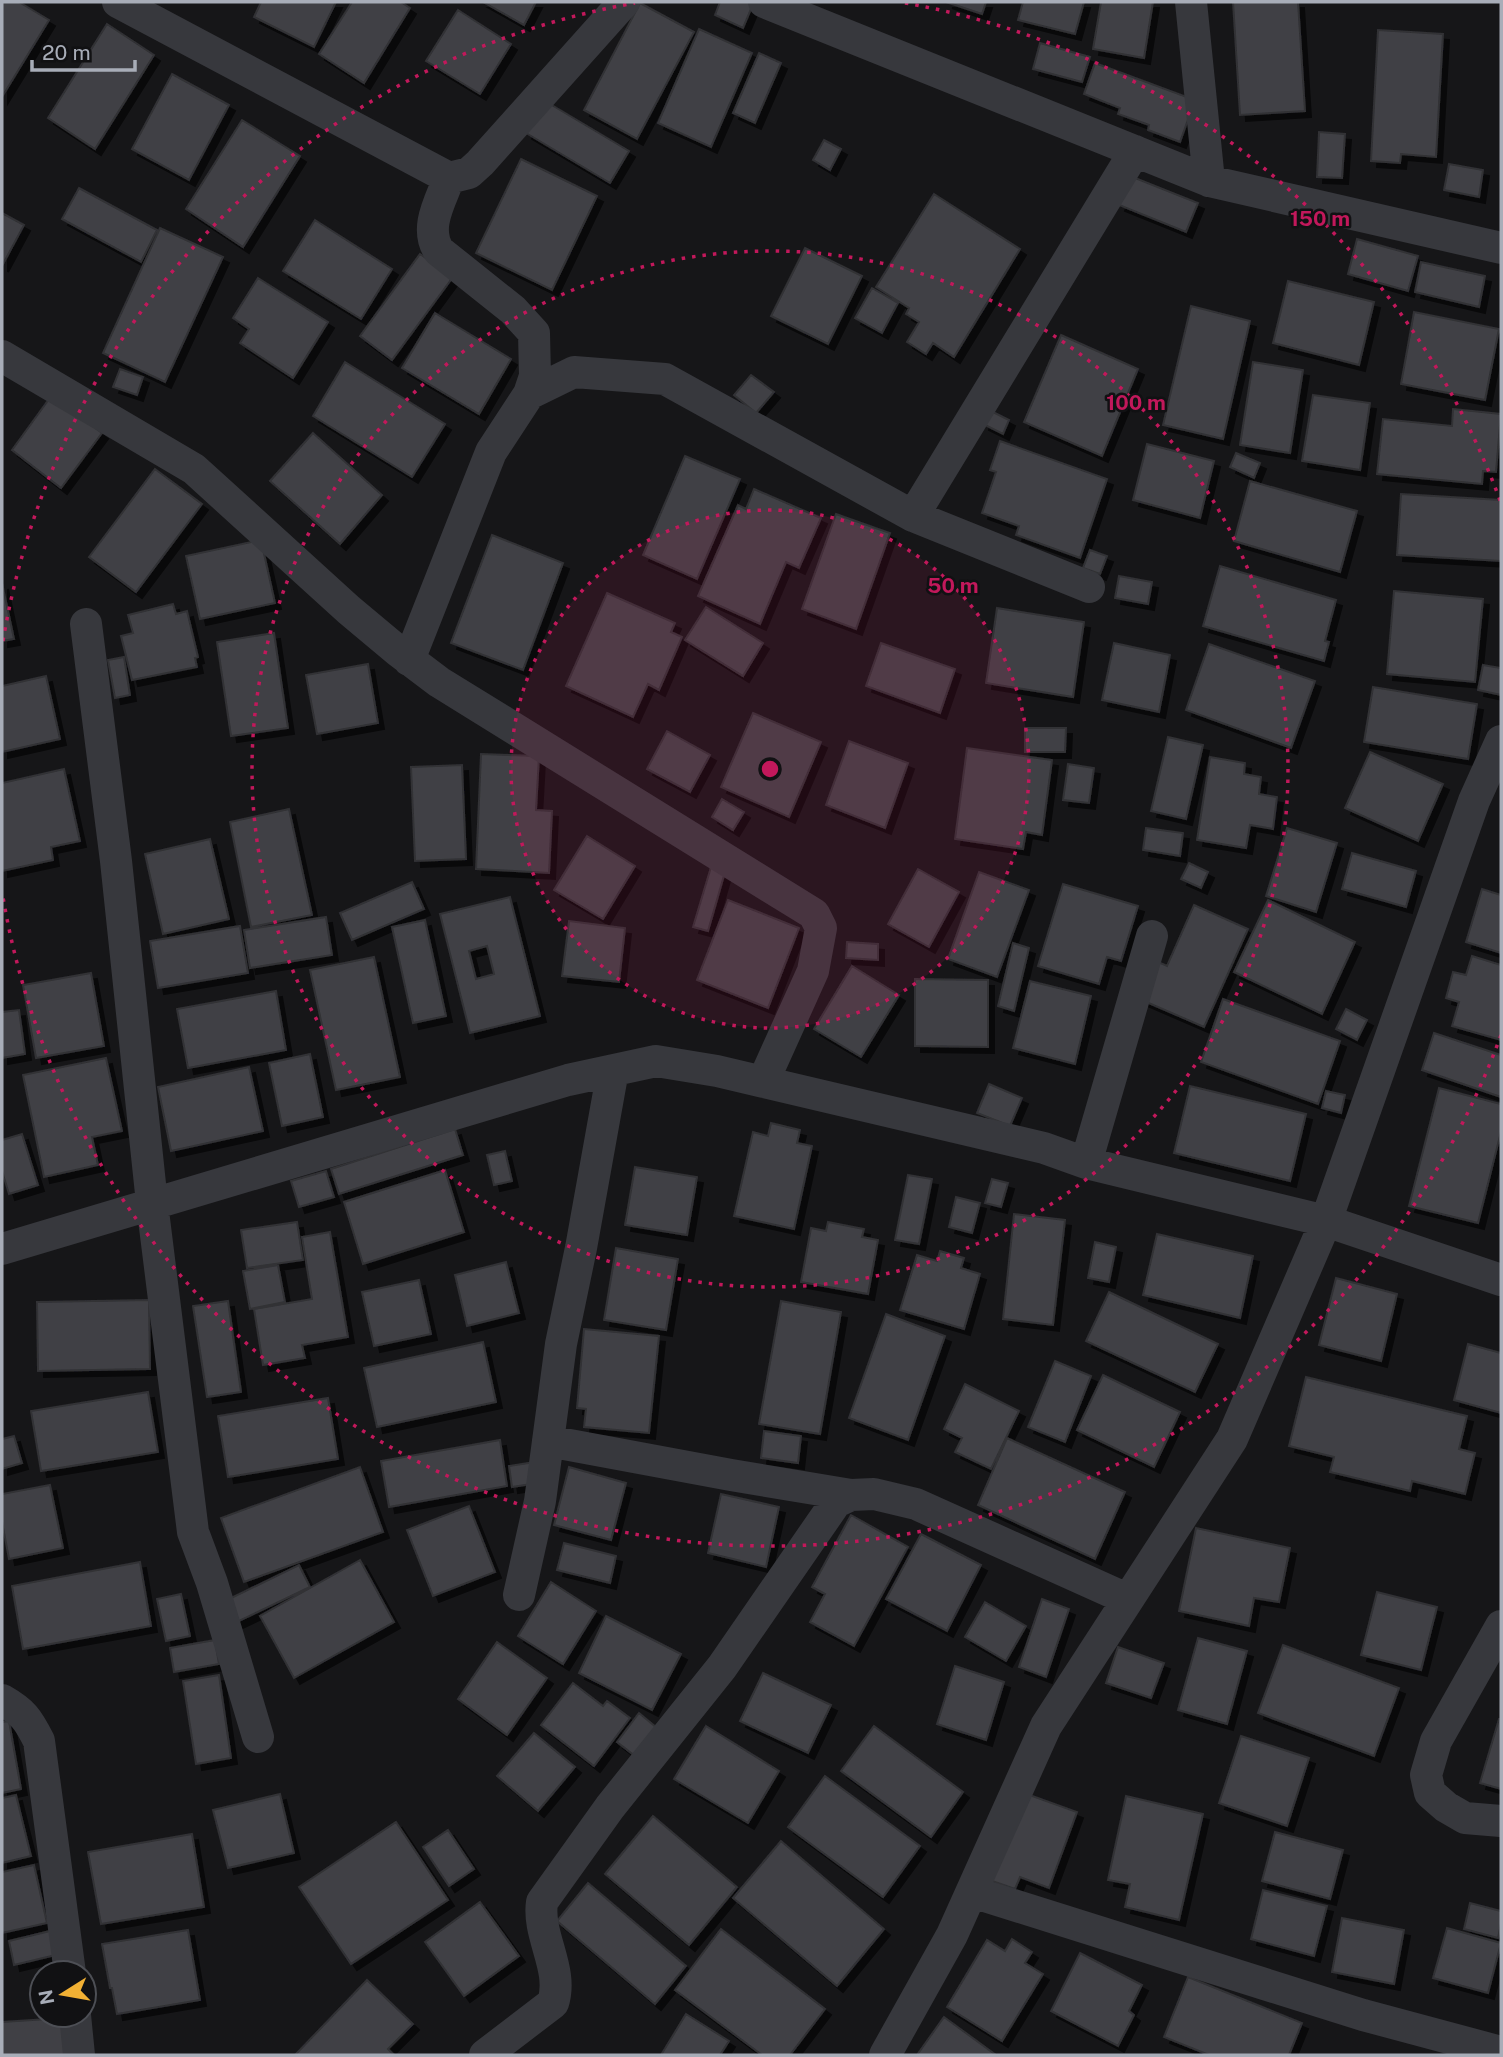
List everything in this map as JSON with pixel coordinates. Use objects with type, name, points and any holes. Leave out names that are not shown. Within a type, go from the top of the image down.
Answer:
[{"type":"street","points":[[118,2],[449,178],[469,173],[480,163],[624,2]]},
{"type":"street","points":[[764,2],[1209,181],[1501,248]]},
{"type":"street","points":[[1191,2],[1209,181]]},
{"type":"street","points":[[913,516],[1135,151]]},
{"type":"street","points":[[449,178],[433,223],[433,241],[439,251],[513,310],[574,372]]},
{"type":"street","points":[[409,660],[491,452],[529,394],[535,376],[534,333]]},
{"type":"street","points":[[2,356],[194,469],[349,610],[439,682],[814,914],[821,928],[813,971],[763,1082]]},
{"type":"street","points":[[529,394],[574,372],[665,379],[913,516],[1089,587]]},
{"type":"street","points":[[86,624],[116,861],[152,1203],[193,1532],[212,1583],[258,1737]]},
{"type":"street","points":[[885,2055],[952,1935],[1046,1726],[1232,1439],[1326,1221],[1474,801],[1501,741]]},
{"type":"street","points":[[1086,1163],[1152,936]]},
{"type":"street","points":[[2,1250],[568,1080],[656,1061],[717,1071],[1044,1148],[1086,1163],[1326,1221],[1501,1280]]},
{"type":"street","points":[[519,1595],[540,1501],[561,1344],[613,1070]]},
{"type":"street","points":[[548,1441],[851,1495],[874,1494],[916,1504],[1127,1599]]},
{"type":"street","points":[[485,2055],[553,2003],[556,1975],[542,1922],[542,1902],[610,1808],[722,1667],[836,1502],[851,1495]]},
{"type":"street","points":[[1501,1626],[1436,1741],[1426,1776],[1430,1793],[1446,1807],[1465,1818],[1501,1821]]},
{"type":"street","points":[[2,1700],[28,1719],[39,1741],[68,1959]]},
{"type":"street","points":[[972,1892],[1363,2015],[1501,2052]]},
{"type":"street","points":[[76,2029],[79,2055]]},
{"type":"building","points":[[2,2],[19,2],[49,20],[2,97]]},
{"type":"building","points":[[261,2],[336,2],[314,47],[254,17]]},
{"type":"building","points":[[352,2],[401,2],[410,8],[364,83],[319,54]]},
{"type":"building","points":[[483,2],[536,2],[524,25]]},
{"type":"building","points":[[720,2],[754,2],[743,28],[715,15]]},
{"type":"building","points":[[946,2],[986,2],[982,14]]},
{"type":"building","points":[[1023,2],[1084,2],[1075,34],[1018,20]]},
{"type":"building","points":[[1101,2],[1153,2],[1144,58],[1093,49]]},
{"type":"building","points":[[1233,2],[1298,2],[1305,111],[1240,115]]},
{"type":"building","points":[[640,3],[694,32],[637,139],[584,110]]},
{"type":"building","points":[[458,10],[511,44],[480,94],[426,61]]},
{"type":"building","points":[[107,24],[154,55],[95,149],[48,118]]},
{"type":"building","points":[[699,29],[752,53],[711,147],[658,123]]},
{"type":"building","points":[[1378,30],[1443,34],[1436,157],[1401,154],[1400,163],[1371,161]]},
{"type":"building","points":[[1040,43],[1090,57],[1082,82],[1033,69]]},
{"type":"building","points":[[759,53],[781,63],[755,123],[733,113]]},
{"type":"building","points":[[1095,63],[1195,100],[1180,142],[1148,130],[1149,125],[1118,114],[1120,108],[1084,94]]},
{"type":"building","points":[[172,74],[229,105],[189,180],[132,149]]},
{"type":"building","points":[[545,101],[629,151],[610,183],[526,133]]},
{"type":"building","points":[[242,120],[300,156],[243,247],[186,209]]},
{"type":"building","points":[[1319,132],[1345,134],[1342,178],[1317,177]]},
{"type":"building","points":[[824,140],[841,149],[830,170],[813,160]]},
{"type":"building","points":[[521,159],[597,196],[552,290],[476,253]]},
{"type":"building","points":[[1449,164],[1483,170],[1479,197],[1444,190]]},
{"type":"building","points":[[1130,176],[1198,203],[1186,232],[1119,205]]},
{"type":"building","points":[[79,188],[157,230],[141,262],[62,219]]},
{"type":"building","points":[[934,194],[1020,249],[954,357],[933,343],[926,354],[907,342],[919,322],[906,314],[909,308],[876,287]]},
{"type":"building","points":[[2,213],[24,225],[2,266]]},
{"type":"building","points":[[315,220],[392,269],[361,319],[283,271]]},
{"type":"building","points":[[160,228],[223,257],[165,382],[103,353]]},
{"type":"building","points":[[1357,239],[1418,256],[1408,291],[1348,274]]},
{"type":"building","points":[[805,248],[862,276],[828,344],[771,316]]},
{"type":"building","points":[[420,254],[453,277],[392,360],[360,336]]},
{"type":"building","points":[[1421,262],[1485,276],[1479,307],[1415,292]]},
{"type":"building","points":[[258,278],[328,322],[293,378],[240,343],[249,329],[233,318]]},
{"type":"building","points":[[1288,281],[1374,302],[1359,365],[1273,343]]},
{"type":"building","points":[[872,288],[898,303],[882,333],[855,318]]},
{"type":"building","points":[[1191,306],[1250,321],[1223,439],[1163,425]]},
{"type":"building","points":[[1414,312],[1499,329],[1485,400],[1401,384]]},
{"type":"building","points":[[435,313],[511,359],[479,414],[402,368]]},
{"type":"building","points":[[1061,335],[1138,369],[1102,456],[1024,422]]},
{"type":"building","points":[[345,362],[445,424],[412,477],[313,416]]},
{"type":"building","points":[[1253,362],[1303,370],[1290,453],[1240,445]]},
{"type":"building","points":[[120,369],[143,377],[137,395],[113,387]]},
{"type":"building","points":[[751,375],[774,392],[756,413],[734,395]]},
{"type":"building","points":[[52,395],[102,433],[61,488],[12,450]]},
{"type":"building","points":[[1313,395],[1370,403],[1360,470],[1302,461]]},
{"type":"building","points":[[1453,409],[1501,414],[1496,472],[1483,471],[1482,484],[1377,474],[1383,419],[1452,426]]},
{"type":"building","points":[[989,410],[1009,420],[1003,434],[983,424]]},
{"type":"building","points":[[313,433],[382,495],[340,544],[270,481]]},
{"type":"building","points":[[1000,441],[1107,479],[1080,558],[1016,535],[1019,526],[982,513],[996,472],[990,470]]},
{"type":"building","points":[[1147,444],[1214,461],[1200,518],[1133,500]]},
{"type":"building","points":[[1236,453],[1260,463],[1254,478],[1230,467]]},
{"type":"building","points":[[685,456],[740,479],[697,579],[643,555]]},
{"type":"building","points":[[155,469],[202,504],[136,592],[89,557]]},
{"type":"building","points":[[1250,481],[1357,511],[1340,572],[1234,541]]},
{"type":"building","points":[[754,489],[821,518],[799,568],[786,562],[760,624],[698,596],[738,505],[746,509]]},
{"type":"building","points":[[1401,494],[1501,500],[1501,561],[1397,555]]},
{"type":"building","points":[[836,514],[890,533],[856,629],[802,609]]},
{"type":"building","points":[[492,535],[563,563],[523,670],[451,643]]},
{"type":"building","points":[[261,540],[275,603],[200,619],[186,556]]},
{"type":"building","points":[[1090,550],[1107,556],[1100,574],[1083,568]]},
{"type":"building","points":[[1220,566],[1336,600],[1325,641],[1329,642],[1324,661],[1203,626]]},
{"type":"building","points":[[1119,576],[1152,582],[1148,604],[1115,598]]},
{"type":"building","points":[[2,583],[14,639],[2,641]]},
{"type":"building","points":[[1394,591],[1483,599],[1475,682],[1387,674]]},
{"type":"building","points":[[607,593],[675,623],[671,632],[682,637],[659,690],[648,684],[633,717],[566,686]]},
{"type":"building","points":[[173,604],[176,614],[187,611],[198,657],[195,658],[197,667],[132,680],[121,636],[133,633],[128,615]]},
{"type":"building","points":[[706,607],[763,643],[743,676],[685,640]]},
{"type":"building","points":[[997,608],[1084,622],[1073,697],[986,683]]},
{"type":"building","points":[[274,633],[288,728],[231,736],[217,642]]},
{"type":"building","points":[[881,643],[955,669],[940,713],[866,686]]},
{"type":"building","points":[[1114,643],[1170,655],[1159,712],[1102,700]]},
{"type":"building","points":[[1209,644],[1315,681],[1291,748],[1186,710]]},
{"type":"building","points":[[124,657],[130,695],[115,698],[108,660]]},
{"type":"building","points":[[368,664],[378,723],[317,734],[306,675]]},
{"type":"building","points":[[1483,665],[1501,668],[1501,695],[1478,690]]},
{"type":"building","points":[[46,676],[60,739],[2,752],[2,686]]},
{"type":"building","points":[[1373,687],[1477,704],[1468,759],[1364,742]]},
{"type":"building","points":[[753,713],[821,742],[789,817],[721,787]]},
{"type":"building","points":[[1025,728],[1066,728],[1065,752],[1025,752]]},
{"type":"building","points":[[667,731],[710,755],[690,792],[647,769]]},
{"type":"building","points":[[1168,737],[1203,745],[1186,819],[1151,811]]},
{"type":"building","points":[[849,741],[908,763],[885,828],[826,805]]},
{"type":"building","points":[[967,748],[1052,760],[1042,835],[1026,832],[1023,849],[955,839]]},
{"type":"building","points":[[1370,752],[1443,784],[1418,841],[1345,808]]},
{"type":"building","points":[[481,754],[539,756],[536,810],[552,811],[549,873],[476,869]]},
{"type":"building","points":[[1210,757],[1245,763],[1244,774],[1261,777],[1259,794],[1277,797],[1273,829],[1250,825],[1246,848],[1197,840]]},
{"type":"building","points":[[1068,764],[1094,768],[1089,803],[1063,800]]},
{"type":"building","points":[[462,765],[466,859],[415,861],[411,767]]},
{"type":"building","points":[[64,769],[80,841],[51,847],[53,860],[2,871],[2,783]]},
{"type":"building","points":[[722,799],[744,812],[733,830],[712,817]]},
{"type":"building","points":[[289,809],[312,915],[251,927],[230,822]]},
{"type":"building","points":[[1146,828],[1183,833],[1180,856],[1143,850]]},
{"type":"building","points":[[1287,828],[1337,843],[1316,912],[1266,896]]},
{"type":"building","points":[[587,836],[635,866],[603,919],[554,890]]},
{"type":"building","points":[[210,839],[229,919],[163,934],[145,854]]},
{"type":"building","points":[[1352,853],[1416,871],[1406,907],[1342,889]]},
{"type":"building","points":[[1189,863],[1208,872],[1201,888],[1181,879]]},
{"type":"building","points":[[711,867],[725,872],[708,931],[693,927]]},
{"type":"building","points":[[918,869],[959,892],[929,947],[888,924]]},
{"type":"building","points":[[979,872],[1029,890],[997,977],[948,959]]},
{"type":"building","points":[[412,882],[424,909],[352,940],[340,913]]},
{"type":"building","points":[[1063,884],[1138,906],[1121,961],[1107,957],[1099,984],[1038,966]]},
{"type":"building","points":[[1482,889],[1501,895],[1501,953],[1466,942]]},
{"type":"building","points":[[510,897],[540,1016],[470,1033],[440,914]],"holes":[[[487,946],[494,974],[476,979],[469,951]]]},
{"type":"building","points":[[728,900],[799,928],[768,1008],[697,980]]},
{"type":"building","points":[[1268,900],[1355,942],[1322,1014],[1234,972]]},
{"type":"building","points":[[1194,905],[1248,929],[1204,1027],[1137,998],[1154,960],[1167,966]]},
{"type":"building","points":[[326,917],[332,955],[250,968],[244,930]]},
{"type":"building","points":[[425,920],[446,1016],[413,1023],[392,927]]},
{"type":"building","points":[[569,921],[625,928],[619,982],[562,976]]},
{"type":"building","points":[[240,926],[248,973],[158,988],[150,941]]},
{"type":"building","points":[[847,942],[878,944],[878,960],[846,958]]},
{"type":"building","points":[[1013,943],[1029,948],[1014,1011],[998,1006]]},
{"type":"building","points":[[1472,956],[1501,965],[1501,1040],[1452,1026],[1459,1002],[1446,998],[1453,972],[1466,975]]},
{"type":"building","points":[[374,957],[400,1077],[336,1090],[310,970]]},
{"type":"building","points":[[852,966],[899,995],[861,1057],[814,1029]]},
{"type":"building","points":[[91,973],[104,1046],[36,1058],[23,985]]},
{"type":"building","points":[[915,979],[988,980],[988,1047],[915,1046]]},
{"type":"building","points":[[1030,981],[1091,996],[1075,1064],[1013,1048]]},
{"type":"building","points":[[276,991],[286,1050],[188,1068],[177,1009]]},
{"type":"building","points":[[1223,999],[1340,1041],[1318,1104],[1201,1062]]},
{"type":"building","points":[[1346,1009],[1367,1020],[1357,1040],[1336,1029]]},
{"type":"building","points":[[19,1010],[25,1054],[2,1058],[2,1012]]},
{"type":"building","points":[[1434,1033],[1501,1055],[1501,1097],[1422,1070]]},
{"type":"building","points":[[310,1054],[323,1117],[282,1126],[269,1063]]},
{"type":"building","points":[[106,1058],[122,1131],[92,1137],[98,1165],[44,1177],[23,1075]]},
{"type":"building","points":[[249,1067],[263,1131],[171,1151],[158,1087]]},
{"type":"building","points":[[989,1084],[1022,1098],[1010,1126],[977,1113]]},
{"type":"building","points":[[1190,1086],[1306,1114],[1290,1181],[1174,1153]]},
{"type":"building","points":[[1439,1088],[1501,1104],[1501,1132],[1478,1223],[1409,1206]]},
{"type":"building","points":[[1326,1091],[1345,1095],[1341,1113],[1322,1108]]},
{"type":"building","points":[[771,1123],[800,1130],[797,1143],[812,1146],[794,1229],[734,1216],[753,1132],[768,1136]]},
{"type":"building","points":[[455,1129],[463,1155],[339,1194],[331,1169]]},
{"type":"building","points":[[22,1134],[38,1185],[9,1194],[2,1171],[2,1140]]},
{"type":"building","points":[[505,1151],[512,1181],[494,1185],[487,1155]]},
{"type":"building","points":[[635,1167],[697,1177],[687,1235],[625,1225]]},
{"type":"building","points":[[445,1170],[464,1232],[363,1264],[344,1202]]},
{"type":"building","points":[[326,1171],[334,1197],[299,1207],[291,1181]]},
{"type":"building","points":[[908,1175],[932,1179],[919,1244],[895,1240]]},
{"type":"building","points":[[992,1179],[1008,1183],[1001,1207],[985,1203]]},
{"type":"building","points":[[956,1197],[980,1203],[972,1233],[949,1227]]},
{"type":"building","points":[[1014,1214],[1065,1220],[1053,1325],[1003,1319]]},
{"type":"building","points":[[297,1222],[303,1260],[247,1268],[241,1230]]},
{"type":"building","points":[[828,1222],[864,1229],[862,1237],[878,1240],[868,1294],[801,1282],[811,1228],[826,1231]]},
{"type":"building","points":[[330,1232],[348,1337],[302,1345],[305,1358],[263,1365],[254,1309],[312,1299],[302,1237]]},
{"type":"building","points":[[1157,1234],[1253,1256],[1240,1318],[1143,1295]]},
{"type":"building","points":[[1095,1242],[1116,1247],[1109,1282],[1088,1278]]},
{"type":"building","points":[[616,1248],[678,1259],[666,1330],[604,1320]]},
{"type":"building","points":[[940,1251],[964,1258],[961,1268],[980,1274],[964,1329],[900,1310],[917,1255],[937,1261]]},
{"type":"building","points":[[506,1262],[519,1313],[467,1326],[455,1275]]},
{"type":"building","points":[[278,1265],[285,1302],[250,1309],[243,1271]]},
{"type":"building","points":[[1336,1278],[1397,1294],[1381,1361],[1319,1345]]},
{"type":"building","points":[[419,1280],[431,1334],[374,1346],[362,1292]]},
{"type":"building","points":[[1109,1292],[1218,1344],[1195,1392],[1086,1341]]},
{"type":"building","points":[[149,1300],[150,1369],[38,1371],[37,1302]]},
{"type":"building","points":[[228,1301],[241,1392],[207,1397],[193,1306]]},
{"type":"building","points":[[781,1301],[841,1312],[820,1434],[759,1424]]},
{"type":"building","points":[[886,1314],[945,1336],[908,1440],[849,1418]]},
{"type":"building","points":[[584,1329],[659,1336],[649,1433],[584,1427],[586,1409],[577,1408]]},
{"type":"building","points":[[483,1342],[496,1402],[377,1427],[364,1368]]},
{"type":"building","points":[[1468,1344],[1501,1353],[1501,1413],[1454,1400]]},
{"type":"building","points":[[1055,1361],[1091,1376],[1065,1442],[1028,1427]]},
{"type":"building","points":[[1103,1375],[1180,1412],[1154,1467],[1077,1430]]},
{"type":"building","points":[[1306,1377],[1467,1416],[1459,1449],[1475,1453],[1465,1494],[1412,1481],[1410,1491],[1330,1472],[1334,1457],[1289,1446]]},
{"type":"building","points":[[965,1384],[1019,1411],[991,1469],[955,1452],[962,1438],[944,1429]]},
{"type":"building","points":[[148,1392],[158,1452],[41,1471],[31,1411]]},
{"type":"building","points":[[328,1398],[338,1459],[228,1477],[218,1416]]},
{"type":"building","points":[[764,1431],[801,1436],[798,1463],[761,1458]]},
{"type":"building","points":[[14,1436],[22,1463],[2,1469],[2,1439]]},
{"type":"building","points":[[1007,1438],[1125,1492],[1095,1559],[978,1505]]},
{"type":"building","points":[[500,1440],[507,1486],[389,1507],[381,1461]]},
{"type":"building","points":[[535,1462],[538,1483],[512,1487],[509,1466]]},
{"type":"building","points":[[360,1467],[383,1532],[244,1582],[221,1518]]},
{"type":"building","points":[[569,1467],[626,1483],[611,1540],[554,1525]]},
{"type":"building","points":[[50,1485],[63,1548],[9,1559],[2,1522],[2,1494]]},
{"type":"building","points":[[721,1494],[779,1507],[766,1567],[708,1553]]},
{"type":"building","points":[[469,1506],[495,1572],[433,1596],[407,1530]]},
{"type":"building","points":[[851,1515],[908,1547],[854,1646],[810,1622],[825,1594],[812,1587]]},
{"type":"building","points":[[1196,1528],[1290,1548],[1279,1602],[1254,1598],[1249,1626],[1179,1611]]},
{"type":"building","points":[[921,1534],[981,1565],[947,1631],[886,1599]]},
{"type":"building","points":[[564,1543],[616,1556],[610,1583],[557,1570]]},
{"type":"building","points":[[360,1560],[394,1622],[294,1678],[260,1616]]},
{"type":"building","points":[[140,1562],[151,1626],[23,1649],[12,1586]]},
{"type":"building","points":[[299,1565],[310,1587],[237,1622],[227,1600]]},
{"type":"building","points":[[551,1582],[596,1611],[563,1664],[518,1636]]},
{"type":"building","points":[[1377,1592],[1437,1607],[1421,1670],[1361,1655]]},
{"type":"building","points":[[181,1594],[190,1636],[166,1641],[157,1599]]},
{"type":"building","points":[[1042,1599],[1069,1609],[1046,1677],[1019,1667]]},
{"type":"building","points":[[985,1602],[1026,1626],[1006,1661],[965,1637]]},
{"type":"building","points":[[606,1616],[681,1654],[652,1710],[579,1673]]},
{"type":"building","points":[[1198,1638],[1247,1651],[1227,1724],[1178,1710]]},
{"type":"building","points":[[215,1640],[219,1664],[174,1672],[170,1648]]},
{"type":"building","points":[[497,1642],[547,1678],[507,1735],[458,1699]]},
{"type":"building","points":[[1283,1645],[1399,1688],[1374,1756],[1258,1713]]},
{"type":"building","points":[[1118,1647],[1164,1663],[1151,1698],[1106,1683]]},
{"type":"building","points":[[955,1666],[1004,1682],[986,1740],[937,1724]]},
{"type":"building","points":[[763,1673],[831,1705],[808,1753],[740,1721]]},
{"type":"building","points":[[219,1675],[231,1758],[196,1764],[183,1681]]},
{"type":"building","points":[[573,1683],[603,1706],[607,1701],[630,1718],[594,1766],[541,1725]]},
{"type":"building","points":[[639,1713],[657,1728],[635,1756],[617,1742]]},
{"type":"building","points":[[1501,1719],[1501,1789],[1480,1783]]},
{"type":"building","points":[[9,1721],[21,1789],[2,1793],[2,1722]]},
{"type":"building","points":[[706,1726],[779,1771],[748,1823],[674,1779]]},
{"type":"building","points":[[874,1726],[963,1792],[931,1837],[841,1771]]},
{"type":"building","points":[[534,1733],[575,1767],[538,1811],[497,1776]]},
{"type":"building","points":[[1241,1736],[1309,1758],[1287,1826],[1219,1803]]},
{"type":"building","points":[[825,1776],[920,1846],[883,1897],[788,1827]]},
{"type":"building","points":[[1024,1793],[1077,1812],[1049,1888],[1020,1877],[1015,1889],[992,1881]]},
{"type":"building","points":[[280,1794],[294,1853],[228,1868],[213,1810]]},
{"type":"building","points":[[16,1795],[31,1856],[2,1863],[2,1798]]},
{"type":"building","points":[[1126,1796],[1203,1814],[1179,1920],[1125,1907],[1130,1884],[1108,1880]]},
{"type":"building","points":[[653,1816],[737,1887],[689,1945],[605,1874]]},
{"type":"building","points":[[396,1822],[448,1900],[351,1964],[299,1887]]},
{"type":"building","points":[[448,1830],[474,1869],[449,1886],[423,1847]]},
{"type":"building","points":[[1275,1832],[1343,1850],[1330,1899],[1262,1881]]},
{"type":"building","points":[[192,1834],[204,1907],[101,1924],[88,1852]]},
{"type":"building","points":[[781,1841],[884,1929],[837,1986],[733,1898]]},
{"type":"building","points":[[34,1865],[47,1923],[2,1933],[2,1872]]},
{"type":"building","points":[[588,1883],[686,1966],[655,2004],[557,1921]]},
{"type":"building","points":[[1263,1890],[1327,1906],[1314,1956],[1251,1939]]},
{"type":"building","points":[[480,1902],[519,1956],[464,1996],[425,1942]]},
{"type":"building","points":[[1470,1903],[1501,1911],[1498,1938],[1464,1929]]},
{"type":"building","points":[[1342,1918],[1404,1930],[1394,1984],[1332,1972]]},
{"type":"building","points":[[1447,1928],[1501,1943],[1488,1993],[1433,1978]]},
{"type":"building","points":[[721,1929],[825,2009],[790,2055],[762,2055],[675,1990]]},
{"type":"building","points":[[54,1930],[60,1954],[28,1959],[28,1962],[14,1965],[9,1941]]},
{"type":"building","points":[[188,1930],[200,2000],[117,2014],[102,1944]]},
{"type":"building","points":[[1012,1939],[1032,1952],[1025,1963],[1043,1974],[1002,2041],[947,2007],[987,1940],[1005,1951]]},
{"type":"building","points":[[1080,1953],[1142,1985],[1129,2011],[1134,2015],[1118,2046],[1051,2011]]},
{"type":"building","points":[[1188,1977],[1302,2023],[1289,2055],[1209,2055],[1164,2037]]},
{"type":"building","points":[[367,1980],[413,2024],[388,2049],[394,2055],[295,2055]]},
{"type":"building","points":[[686,2014],[729,2041],[720,2055],[661,2055]]},
{"type":"building","points":[[944,2017],[996,2055],[917,2055]]},
{"type":"building","points":[[28,2020],[28,2029],[64,2029],[66,2055],[2,2055],[2,2022]]}]
